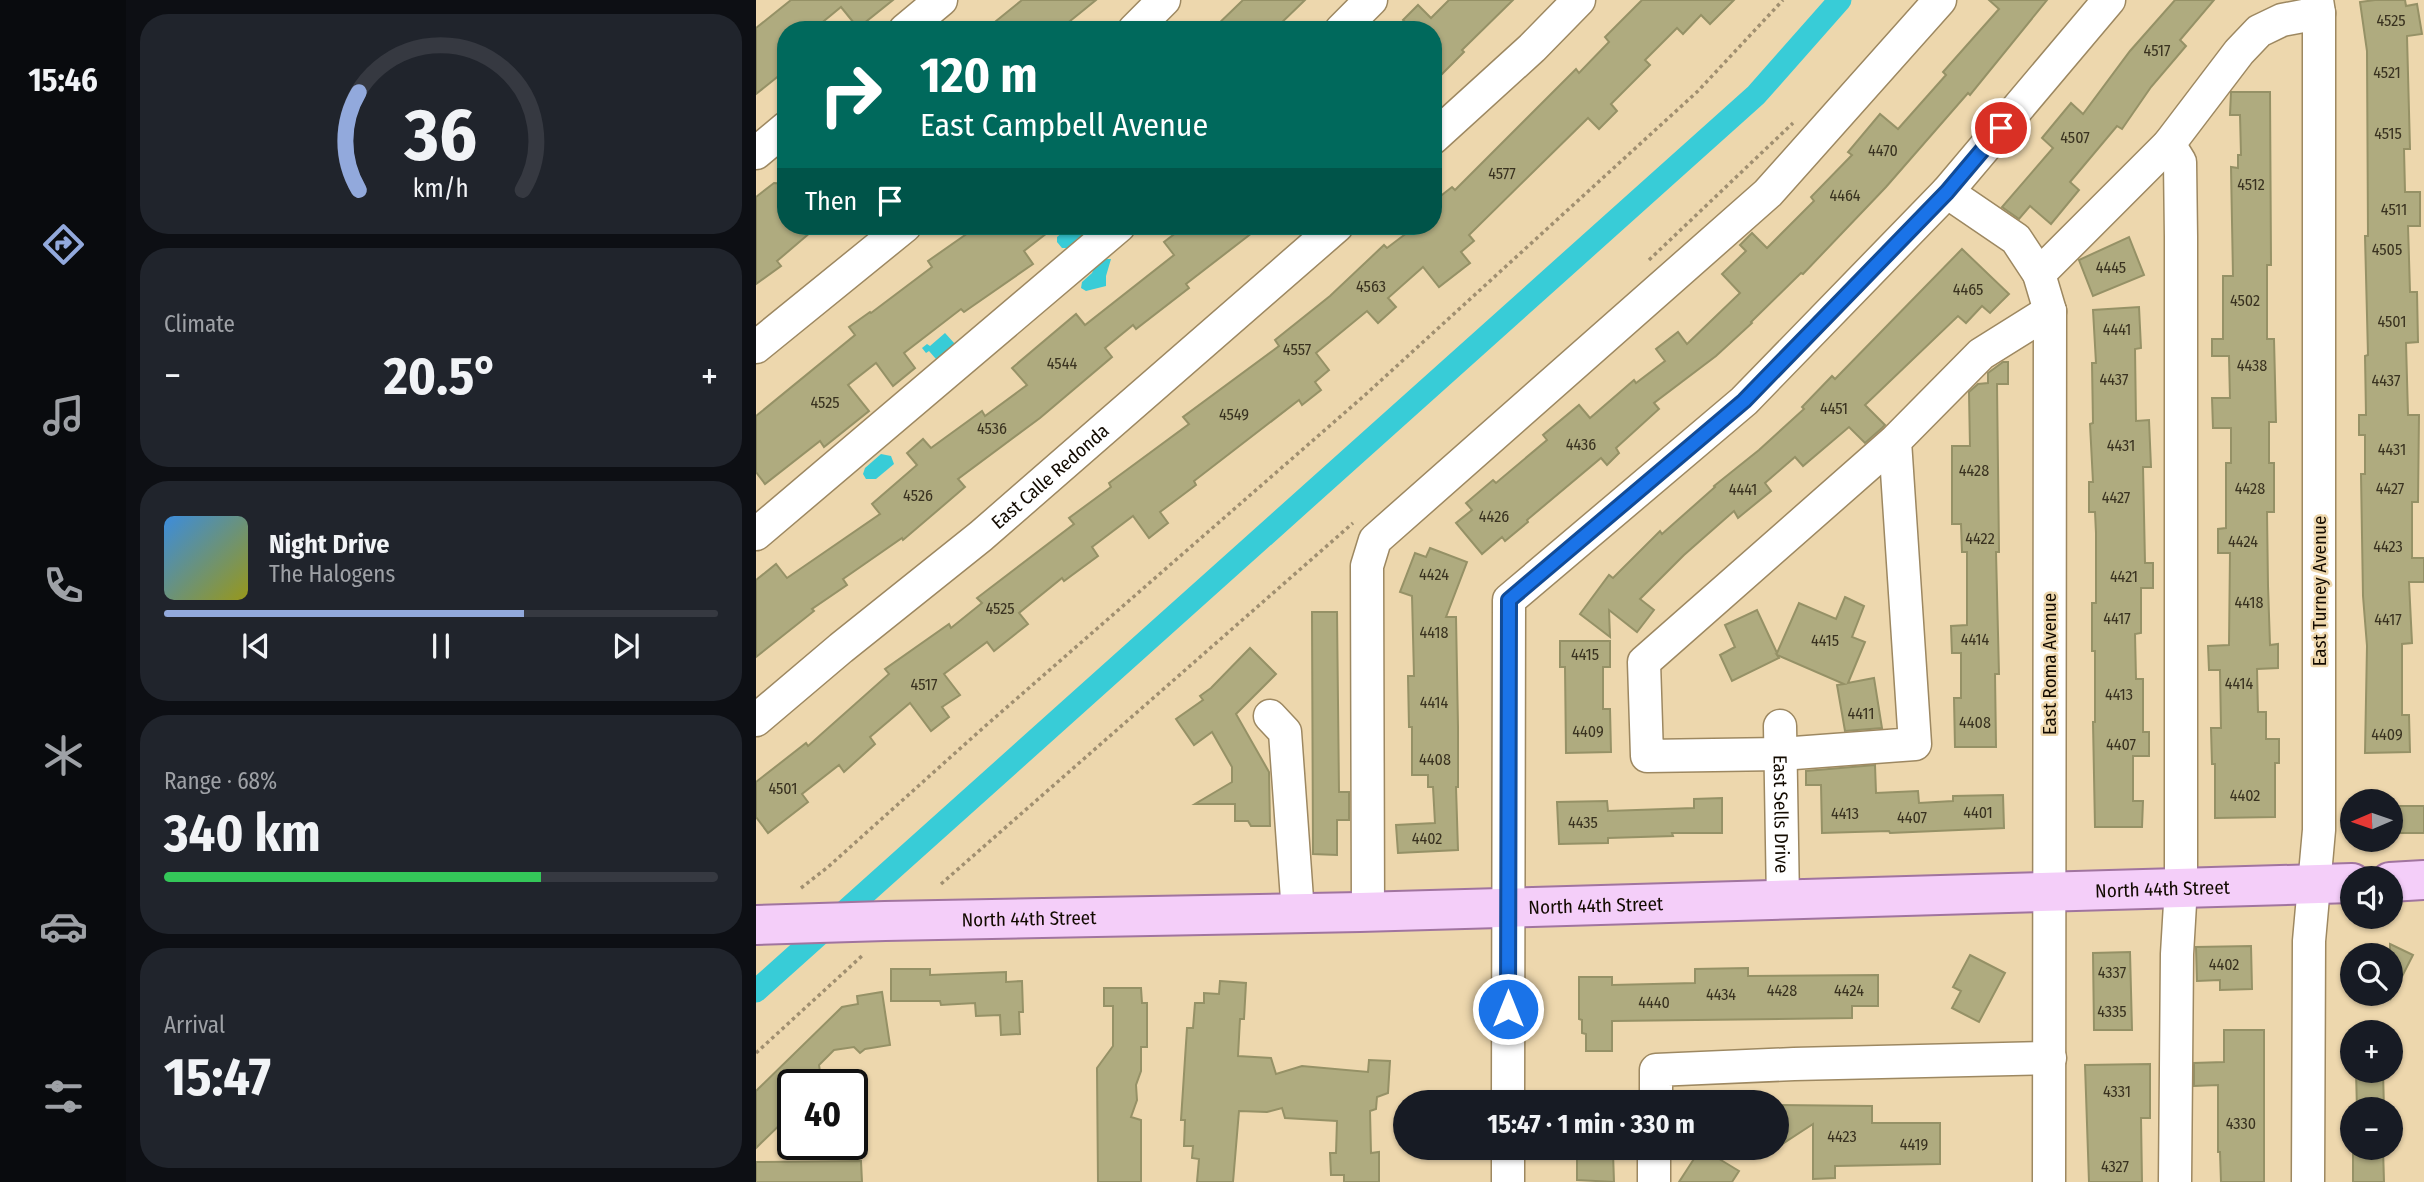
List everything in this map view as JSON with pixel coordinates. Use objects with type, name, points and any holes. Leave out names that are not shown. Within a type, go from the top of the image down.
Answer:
[{"type":"main road","points":[[2403,881],[2424,880]]},
{"type":"main road","name":"North 44th Street","points":[[764,925],[1298,914],[2340,883]]},
{"type":"street","points":[[916,21],[941,0]]},
{"type":"street","points":[[1143,21],[1164,0]]},
{"type":"street","points":[[1350,21],[1371,0]]},
{"type":"street","points":[[1442,130],[1532,48],[1579,0]]},
{"type":"street","points":[[1368,912],[1367,566],[1375,540],[1768,193],[1940,0]]},
{"type":"street","points":[[1508,1090],[1509,600],[1744,401],[1947,192],[2109,0]]},
{"type":"street","points":[[2039,274],[2169,144],[2239,52],[2259,31],[2318,7]]},
{"type":"street","name":"East Turney Avenue","points":[[2308,1182],[2309,941],[2319,830],[2318,7]]},
{"type":"street","points":[[756,153],[777,136]]},
{"type":"street","points":[[2169,144],[2180,162],[2180,887],[2175,1182]]},
{"type":"street","name":"East Roma Avenue","points":[[1947,192],[2016,239],[2039,274],[2050,311],[2049,1182]]},
{"type":"street","points":[[756,347],[894,235]]},
{"type":"street","points":[[756,534],[1108,235]]},
{"type":"street","name":"East Calle Redonda","points":[[756,720],[981,536],[1327,235]]},
{"type":"street","points":[[1895,441],[1916,744],[1781,740],[1647,756],[1644,662],[1895,441],[1981,354],[2050,311]]},
{"type":"street","points":[[1270,716],[1285,732],[1298,914]]},
{"type":"street","name":"East Sells Drive","points":[[1781,740],[1783,901]]},
{"type":"street","points":[[1656,1090],[1656,1070],[2050,1058]]},
{"type":"street","points":[[1508,1160],[1508,1182]]},
{"type":"street","points":[[1654,1160],[1654,1182]]},
{"type":"path","points":[[801,888],[1375,386],[1698,91],[1783,0]]},
{"type":"path","points":[[1642,266],[1801,114]]},
{"type":"path","points":[[941,884],[1358,519]]},
{"type":"path","points":[[756,1054],[864,954]]},
{"type":"water","points":[[1082,235],[1067,248],[1062,248],[1057,237]]},
{"type":"water","points":[[1098,259],[1111,259],[1106,286],[1086,291],[1081,288],[1082,282],[1092,273]]},
{"type":"water","points":[[945,333],[955,344],[936,359],[929,351],[926,353],[922,348],[927,344],[930,346]]},
{"type":"water","points":[[881,454],[891,456],[894,464],[876,479],[866,479],[863,474],[865,468]]},
{"type":"building","points":[[791,0],[893,0],[867,21],[852,21],[841,7],[824,21],[777,21],[777,77],[756,94],[756,28]]},
{"type":"building","points":[[1022,0],[1096,0],[1070,21],[996,21]]},
{"type":"building","points":[[1243,0],[1305,0],[1283,21],[1221,21]]},
{"type":"building","points":[[1449,0],[1513,0],[1462,50],[1464,52],[1442,74],[1442,21],[1403,20],[1418,5],[1431,18]]},
{"type":"building","points":[[1642,0],[1734,0],[1710,24],[1701,15],[1683,34],[1677,28],[1645,60],[1650,65],[1611,104],[1617,111],[1599,129],[1588,118],[1469,235],[1474,241],[1461,252],[1470,263],[1439,287],[1423,267],[1388,298],[1396,307],[1378,323],[1367,311],[1316,353],[1329,370],[1315,382],[1321,390],[1302,405],[1299,400],[1194,481],[1196,485],[1160,512],[1168,523],[1149,538],[1133,516],[1092,547],[1098,556],[1064,581],[1062,578],[1019,613],[1028,624],[994,651],[987,642],[944,674],[960,695],[942,707],[949,717],[931,731],[910,703],[870,737],[875,744],[844,772],[839,765],[802,794],[808,802],[768,833],[756,817],[756,782],[806,743],[808,746],[889,674],[885,669],[949,624],[951,628],[982,603],[977,598],[1074,524],[1069,518],[1111,487],[1109,483],[1189,424],[1183,417],[1279,346],[1275,340],[1330,296],[1384,245],[1387,248],[1404,235],[1442,235],[1442,195],[1452,187],[1455,190],[1576,69],[1579,73],[1609,42],[1605,37]]},
{"type":"building","points":[[1989,0],[2047,0],[1970,95],[1968,93],[1886,187],[1803,274],[1716,356],[1654,403],[1659,409],[1616,448],[1619,453],[1607,465],[1601,458],[1505,541],[1502,537],[1482,554],[1456,523],[1472,510],[1466,503],[1493,480],[1496,483],[1547,440],[1543,435],[1579,405],[1590,418],[1634,380],[1636,383],[1665,361],[1656,349],[1678,332],[1687,344],[1740,293],[1722,274],[1746,251],[1740,245],[1752,233],[1767,248],[1814,201],[1811,197],[1852,155],[1848,152],[1880,114],[1898,129],[1946,75],[1943,72],[1999,9]]},
{"type":"building","points":[[2175,0],[2214,0],[2180,40],[2186,46],[2151,87],[2122,129],[2117,126],[2070,182],[2079,190],[2051,224],[2030,206],[2019,219],[2002,207],[2053,148],[2042,138],[2071,103],[2083,114],[2130,51]]},
{"type":"building","points":[[2405,0],[2406,6],[2417,4],[2422,34],[2407,36],[2410,149],[2404,149],[2405,192],[2420,192],[2420,226],[2408,226],[2410,292],[2417,292],[2418,342],[2406,343],[2408,415],[2419,415],[2418,502],[2412,502],[2412,558],[2424,558],[2424,582],[2409,582],[2412,643],[2402,644],[2402,715],[2409,715],[2410,752],[2365,753],[2367,646],[2363,596],[2361,474],[2365,474],[2365,435],[2359,435],[2359,415],[2366,415],[2365,356],[2368,355],[2365,236],[2368,236],[2367,51],[2360,2]]},
{"type":"building","points":[[2231,92],[2270,92],[2271,265],[2267,265],[2267,339],[2274,339],[2276,422],[2269,422],[2269,463],[2274,463],[2274,512],[2267,512],[2268,586],[2270,645],[2278,644],[2278,668],[2257,669],[2258,712],[2266,712],[2266,739],[2279,739],[2279,763],[2275,763],[2275,817],[2215,818],[2215,764],[2212,764],[2211,728],[2221,728],[2220,670],[2209,670],[2208,646],[2229,645],[2230,553],[2218,553],[2218,529],[2226,528],[2226,463],[2231,463],[2231,428],[2213,428],[2212,398],[2230,398],[2229,356],[2212,356],[2212,339],[2223,339],[2223,276],[2233,276],[2231,167],[2238,168],[2238,155],[2241,155],[2240,115],[2230,115]]},
{"type":"building","points":[[777,183],[777,235],[807,235],[777,261],[781,266],[756,284],[756,197]]},
{"type":"building","points":[[965,235],[1044,235],[1024,251],[1033,264],[964,312],[961,309],[904,353],[915,368],[893,386],[876,363],[848,385],[869,411],[824,447],[820,441],[765,484],[756,472],[756,416],[855,335],[849,327],[932,267],[928,261]]},
{"type":"building","points":[[1173,235],[1249,235],[1186,284],[1189,288],[1136,329],[1133,325],[1105,348],[1112,357],[1040,418],[958,479],[965,487],[903,540],[902,538],[843,579],[847,585],[812,609],[814,611],[756,657],[756,580],[776,564],[787,578],[880,514],[872,504],[917,465],[907,453],[923,439],[931,448],[982,411],[985,416],[1027,385],[1012,368],[1076,314],[1085,325],[1174,255],[1164,242]]},
{"type":"building","points":[[2129,237],[2144,275],[2093,296],[2079,260]]},
{"type":"building","points":[[1962,249],[2009,294],[1990,313],[1982,306],[1966,323],[1958,316],[1865,405],[1885,425],[1882,428],[1865,443],[1849,427],[1803,466],[1795,457],[1765,483],[1771,491],[1738,518],[1734,511],[1640,599],[1654,610],[1637,632],[1609,610],[1610,637],[1580,614],[1609,575],[1613,578],[1660,531],[1662,534],[1804,409],[1802,407],[1832,376],[1835,379]]},
{"type":"building","points":[[2139,307],[2141,348],[2135,349],[2136,421],[2149,420],[2151,467],[2143,467],[2145,563],[2153,563],[2153,588],[2141,588],[2141,633],[2135,634],[2136,679],[2143,679],[2143,732],[2149,732],[2149,756],[2133,756],[2133,801],[2143,801],[2142,827],[2095,827],[2095,651],[2092,651],[2092,603],[2096,603],[2096,533],[2095,512],[2089,512],[2089,482],[2093,482],[2090,424],[2093,423],[2092,363],[2096,363],[2093,310]]},
{"type":"building","points":[[2003,362],[2008,362],[2008,384],[1997,384],[1999,552],[1996,552],[1999,674],[1995,674],[1996,747],[1955,747],[1954,698],[1961,698],[1961,653],[1952,653],[1951,626],[1967,625],[1967,552],[1962,552],[1961,524],[1952,524],[1952,446],[1970,446],[1969,392],[1978,384],[1988,383],[1988,373]]},
{"type":"building","points":[[1430,548],[1467,562],[1446,617],[1456,617],[1458,850],[1398,853],[1396,825],[1435,823],[1433,787],[1428,787],[1428,775],[1412,775],[1408,676],[1414,676],[1412,596],[1400,592],[1415,553],[1426,557]]},
{"type":"building","points":[[1845,597],[1864,606],[1852,637],[1865,642],[1848,683],[1874,678],[1882,728],[1845,731],[1837,685],[1844,684],[1777,655],[1779,658],[1732,681],[1720,655],[1735,647],[1725,625],[1757,610],[1777,653],[1799,603],[1836,619]]},
{"type":"building","points":[[1312,612],[1337,612],[1339,792],[1349,792],[1349,820],[1337,820],[1337,855],[1313,854]]},
{"type":"building","points":[[1560,641],[1610,641],[1610,667],[1603,667],[1603,709],[1610,709],[1611,752],[1566,753],[1565,667],[1560,667]]},
{"type":"building","points":[[1250,648],[1276,674],[1236,714],[1269,772],[1270,826],[1251,826],[1248,821],[1235,821],[1235,804],[1195,804],[1232,782],[1232,767],[1212,732],[1194,745],[1176,719],[1203,700],[1200,696]]},
{"type":"building","points":[[1875,765],[1876,793],[1918,791],[1919,803],[1953,801],[1953,796],[2003,795],[2004,828],[1822,833],[1821,785],[1806,785],[1806,771]]},
{"type":"building","points":[[1722,798],[1722,833],[1672,833],[1673,836],[1608,838],[1608,843],[1559,844],[1557,802],[1607,801],[1608,811],[1694,808],[1694,799]]},
{"type":"building","points":[[2403,806],[2424,806],[2424,833],[2403,833]]},
{"type":"building","points":[[2251,946],[2252,989],[2220,990],[2220,980],[2197,981],[2196,947]]},
{"type":"building","points":[[2403,950],[2413,955],[2403,975]]},
{"type":"building","points":[[2130,952],[2132,1030],[2094,1030],[2093,953]]},
{"type":"building","points":[[1970,955],[2005,973],[1979,1022],[1952,1008],[1961,991],[1953,987]]},
{"type":"building","points":[[1748,968],[1748,976],[1878,975],[1878,1006],[1852,1006],[1852,1018],[1612,1021],[1612,1051],[1586,1051],[1586,1034],[1582,1033],[1582,1020],[1579,1019],[1579,977],[1612,977],[1612,985],[1695,983],[1695,969]]},
{"type":"building","points":[[891,969],[930,969],[930,975],[1006,972],[1006,982],[1022,981],[1023,1012],[1019,1012],[1020,1034],[1001,1035],[1000,1015],[976,1016],[975,1003],[941,1005],[940,1001],[891,1001]]},
{"type":"building","points":[[1220,981],[1246,983],[1238,1056],[1271,1058],[1276,1074],[1302,1066],[1368,1072],[1369,1060],[1390,1061],[1388,1093],[1377,1097],[1376,1109],[1370,1111],[1371,1153],[1379,1152],[1379,1182],[1344,1182],[1344,1175],[1331,1175],[1330,1153],[1336,1153],[1337,1121],[1285,1118],[1282,1108],[1267,1112],[1239,1111],[1233,1182],[1197,1182],[1199,1159],[1192,1158],[1193,1146],[1184,1146],[1185,1120],[1181,1120],[1187,1028],[1193,1028],[1195,1003],[1204,1003],[1204,993],[1219,994]]},
{"type":"building","points":[[1104,988],[1141,988],[1142,1003],[1147,1003],[1147,1047],[1141,1047],[1141,1071],[1136,1085],[1137,1100],[1131,1117],[1141,1120],[1141,1182],[1098,1182],[1097,1068],[1113,1046],[1113,1006],[1104,1006]]},
{"type":"building","points":[[882,992],[890,1045],[865,1049],[860,1053],[854,1047],[834,1050],[819,1065],[820,1069],[779,1069],[842,1007],[858,1004],[857,996]]},
{"type":"building","points":[[2224,1030],[2264,1030],[2264,1182],[2221,1182],[2218,1085],[2194,1086],[2194,1063],[2224,1062]]},
{"type":"building","points":[[2150,1064],[2150,1118],[2141,1118],[2142,1182],[2089,1182],[2085,1065]]},
{"type":"building","points":[[777,1070],[777,1128],[756,1148],[756,1091]]},
{"type":"building","points":[[2356,1083],[2383,1083],[2384,1097],[2357,1097]]},
{"type":"building","points":[[1789,1105],[1872,1106],[1872,1123],[1940,1123],[1940,1164],[1835,1166],[1835,1178],[1813,1179],[1813,1124],[1789,1140]]},
{"type":"building","points":[[1577,1160],[1613,1160],[1614,1182],[1577,1180]]},
{"type":"building","points":[[1693,1160],[1721,1160],[1739,1171],[1732,1182],[1679,1182]]},
{"type":"building","points":[[2353,1160],[2383,1160],[2384,1182],[2353,1182]]},
{"type":"building","points":[[861,1161],[862,1182],[756,1182],[756,1162]]},
{"type":"waterway","points":[[756,991],[1756,95],[1840,0]]},
{"type":"route","points":[[1508,1009],[1509,600],[1744,401],[1947,192],[2001,128]]}]
